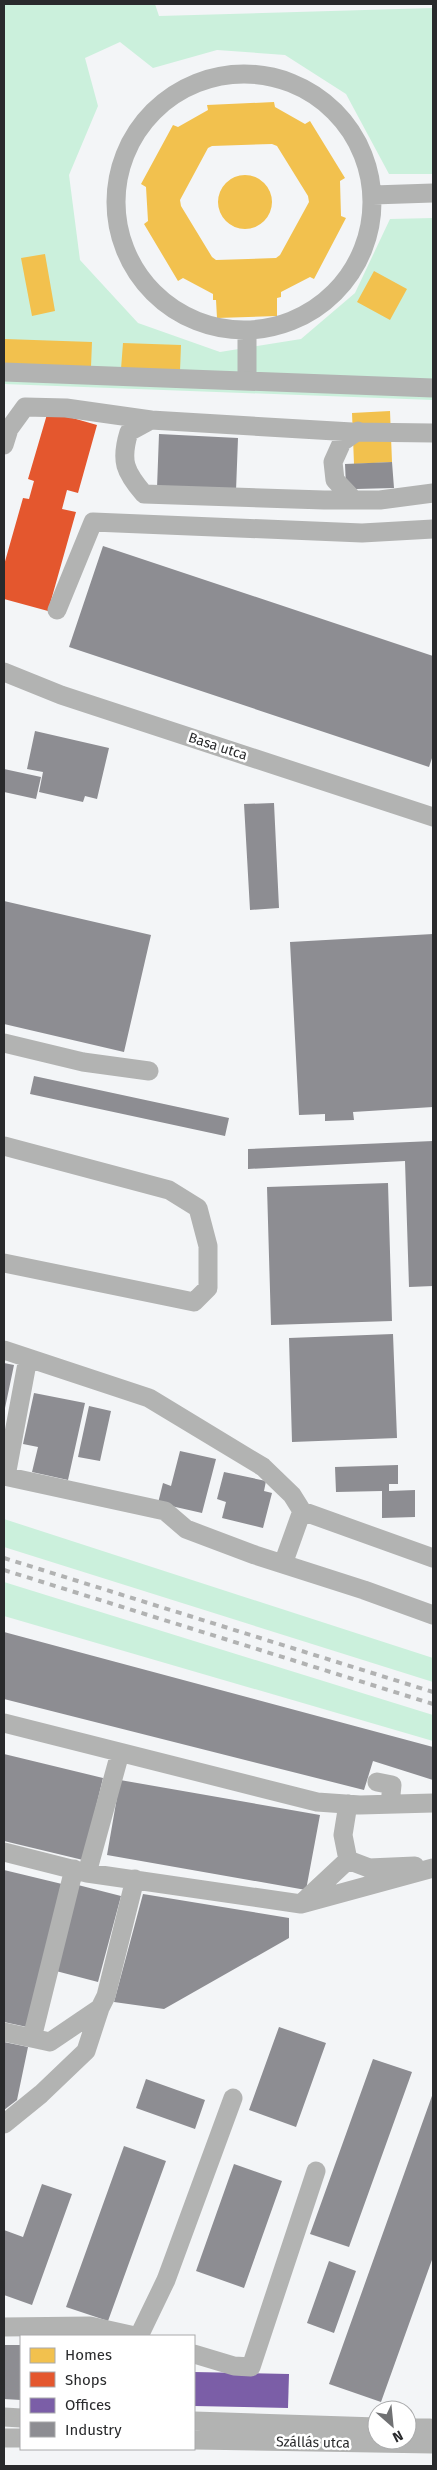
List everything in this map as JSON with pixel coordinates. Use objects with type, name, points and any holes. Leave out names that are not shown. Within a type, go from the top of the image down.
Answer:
[{"type":"street","points":[[238,73],[279,78],[303,87],[331,106],[352,131],[367,162],[373,194],[370,229],[358,261],[339,289],[312,311],[281,325],[247,331],[214,327],[183,316],[155,296],[134,270],[120,240],[114,207],[118,173],[129,142],[148,114],[174,93],[205,79],[238,73]]},
{"type":"street","points":[[373,194],[433,193]]},
{"type":"street","points":[[247,331],[247,381]]},
{"type":"street","points":[[4,372],[433,388]]},
{"type":"street","points":[[4,445],[9,429],[25,407],[66,408],[151,420],[433,433]]},
{"type":"street","points":[[151,420],[129,432],[124,449],[128,476],[144,494],[324,500],[380,500],[433,494]]},
{"type":"street","points":[[354,500],[336,480],[333,462],[342,442],[358,431]]},
{"type":"street","points":[[58,610],[93,522],[362,532],[433,529]]},
{"type":"street","name":"Basa utca","points":[[4,672],[61,695],[433,817]]},
{"type":"street","points":[[4,1043],[83,1062],[150,1071]]},
{"type":"street","points":[[4,1146],[169,1190],[198,1208],[208,1246],[208,1288],[194,1302],[4,1263]]},
{"type":"street","points":[[4,1350],[148,1398],[263,1467],[292,1495],[302,1511],[433,1558]]},
{"type":"street","points":[[28,1358],[5,1476],[165,1511],[186,1529],[433,1615]]},
{"type":"street","points":[[283,1564],[302,1511]]},
{"type":"street","points":[[4,1724],[318,1802],[348,1804],[433,1803]]},
{"type":"street","points":[[32,2038],[80,1871],[120,1753]]},
{"type":"street","points":[[377,1782],[392,1785],[390,1804]]},
{"type":"street","points":[[348,1804],[343,1835],[348,1860]]},
{"type":"street","points":[[4,1852],[80,1871],[301,1904],[433,1867]]},
{"type":"street","points":[[348,1860],[369,1868],[433,1867]]},
{"type":"street","points":[[301,1904],[348,1860]]},
{"type":"street","points":[[4,2124],[41,2094],[86,2051],[100,2008],[106,1996],[135,1880]]},
{"type":"street","points":[[4,2032],[50,2042],[100,2008]]},
{"type":"street","points":[[138,2335],[166,2280],[232,2098]]},
{"type":"street","points":[[195,2354],[234,2366],[251,2367],[316,2171]]},
{"type":"street","points":[[4,2327],[90,2326],[132,2335]]},
{"type":"street","points":[[4,2417],[20,2418]]},
{"type":"street","points":[[195,2421],[367,2427]]},
{"type":"street","points":[[417,2428],[430,2428],[433,2444]]},
{"type":"street","points":[[4,2438],[20,2438]]},
{"type":"street","name":"Szállás utca","points":[[195,2440],[433,2444]]},
{"type":"green space","points":[[4,4],[155,4],[159,16],[433,8],[433,174],[389,174],[346,94],[285,55],[217,50],[153,68],[120,42],[85,58],[98,106],[69,175],[80,260],[138,323],[220,352],[301,339],[355,293],[390,219],[433,218],[433,400],[4,384]]},
{"type":"green space","points":[[4,1519],[433,1658],[433,1682],[4,1547]]},
{"type":"green space","points":[[4,1582],[433,1715],[433,1741],[4,1616]]},
{"type":"building: Homes","points":[[274,102],[275,107],[305,124],[310,121],[345,178],[340,181],[341,216],[346,218],[314,279],[310,277],[281,292],[281,297],[277,298],[277,316],[217,318],[216,300],[213,300],[213,294],[183,278],[178,281],[144,224],[148,221],[146,187],[141,184],[173,125],[178,127],[208,110],[207,105]],"holes":[[[272,144],[277,146],[308,196],[309,202],[280,255],[276,258],[216,260],[212,257],[181,206],[180,200],[208,148],[212,146]]]},
{"type":"building: Homes","points":[[240,175],[250,175],[260,179],[268,187],[272,202],[268,217],[260,225],[250,229],[240,229],[230,225],[222,217],[218,207],[218,197],[222,187],[230,179]]},
{"type":"building: Homes","points":[[45,254],[55,311],[32,316],[21,258]]},
{"type":"building: Homes","points":[[374,271],[407,289],[390,320],[357,302]]},
{"type":"building: Homes","points":[[5,339],[92,342],[91,367],[4,364]]},
{"type":"building: Homes","points":[[123,343],[181,345],[180,371],[121,369]]},
{"type":"building: Homes","points":[[390,411],[392,462],[354,464],[352,413]]},
{"type":"building: Shops","points":[[48,411],[97,425],[78,493],[67,490],[62,509],[76,512],[48,611],[4,599],[4,565],[23,498],[29,499],[34,481],[28,479]]},
{"type":"building: Offices","points":[[195,2372],[289,2374],[288,2408],[195,2406]]},
{"type":"building: Industry","points":[[159,434],[238,438],[236,491],[157,488]]},
{"type":"building: Industry","points":[[392,462],[394,488],[356,489],[346,486],[345,464]]},
{"type":"building: Industry","points":[[103,546],[433,656],[433,755],[429,767],[69,647]]},
{"type":"building: Industry","points":[[35,731],[109,748],[97,799],[85,796],[83,802],[39,792],[43,772],[27,769]]},
{"type":"building: Industry","points":[[4,769],[41,777],[36,799],[4,792]]},
{"type":"building: Industry","points":[[274,803],[279,908],[250,910],[244,804]]},
{"type":"building: Industry","points":[[4,901],[151,935],[124,1052],[4,1024]]},
{"type":"building: Industry","points":[[433,934],[433,1107],[353,1112],[354,1120],[325,1121],[325,1114],[299,1115],[290,942]]},
{"type":"building: Industry","points":[[34,1076],[229,1118],[225,1136],[30,1094]]},
{"type":"building: Industry","points":[[433,1141],[433,1286],[409,1287],[405,1161],[248,1169],[248,1149]]},
{"type":"building: Industry","points":[[388,1183],[392,1321],[271,1325],[267,1187]]},
{"type":"building: Industry","points":[[393,1334],[397,1438],[292,1442],[289,1338]]},
{"type":"building: Industry","points":[[4,1363],[14,1365],[5,1408],[4,1408]]},
{"type":"building: Industry","points":[[34,1393],[85,1403],[68,1480],[32,1472],[38,1447],[23,1444]]},
{"type":"building: Industry","points":[[89,1406],[111,1411],[100,1461],[78,1457]]},
{"type":"building: Industry","points":[[180,1451],[216,1459],[202,1513],[158,1503],[163,1483],[171,1486]]},
{"type":"building: Industry","points":[[398,1465],[398,1484],[389,1484],[389,1491],[415,1490],[415,1517],[382,1518],[382,1491],[336,1492],[335,1467]]},
{"type":"building: Industry","points":[[224,1472],[266,1481],[264,1491],[272,1493],[263,1528],[222,1518],[226,1502],[217,1499]]},
{"type":"building: Industry","points":[[4,1632],[433,1747],[433,1780],[373,1761],[364,1790],[4,1699]]},
{"type":"building: Industry","points":[[4,1754],[103,1778],[83,1860],[4,1841]]},
{"type":"building: Industry","points":[[120,1780],[320,1815],[306,1890],[107,1855]]},
{"type":"building: Industry","points":[[4,1870],[62,1884],[27,2027],[4,2022]]},
{"type":"building: Industry","points":[[78,1885],[121,1896],[98,1982],[56,1971]]},
{"type":"building: Industry","points":[[143,1894],[289,1918],[289,1938],[164,2009],[114,2002]]},
{"type":"building: Industry","points":[[279,2027],[326,2043],[296,2127],[249,2110]]},
{"type":"building: Industry","points":[[4,2042],[28,2047],[17,2100],[4,2110]]},
{"type":"building: Industry","points":[[373,2059],[412,2072],[349,2247],[310,2234]]},
{"type":"building: Industry","points":[[146,2079],[205,2100],[195,2129],[136,2108]]},
{"type":"building: Industry","points":[[433,2093],[433,2257],[382,2400],[375,2400],[329,2384]]},
{"type":"building: Industry","points":[[124,2146],[166,2161],[108,2321],[66,2307]]},
{"type":"building: Industry","points":[[234,2164],[282,2181],[244,2288],[196,2271]]},
{"type":"building: Industry","points":[[42,2184],[72,2194],[32,2305],[4,2295],[4,2230],[23,2237]]},
{"type":"building: Industry","points":[[329,2261],[356,2271],[334,2333],[307,2323]]},
{"type":"building: Industry","points":[[4,2345],[20,2345],[20,2400],[4,2399]]},
{"type":"railway","points":[[4,1558],[433,1692]]},
{"type":"railway","points":[[4,1570],[433,1704]]}]
